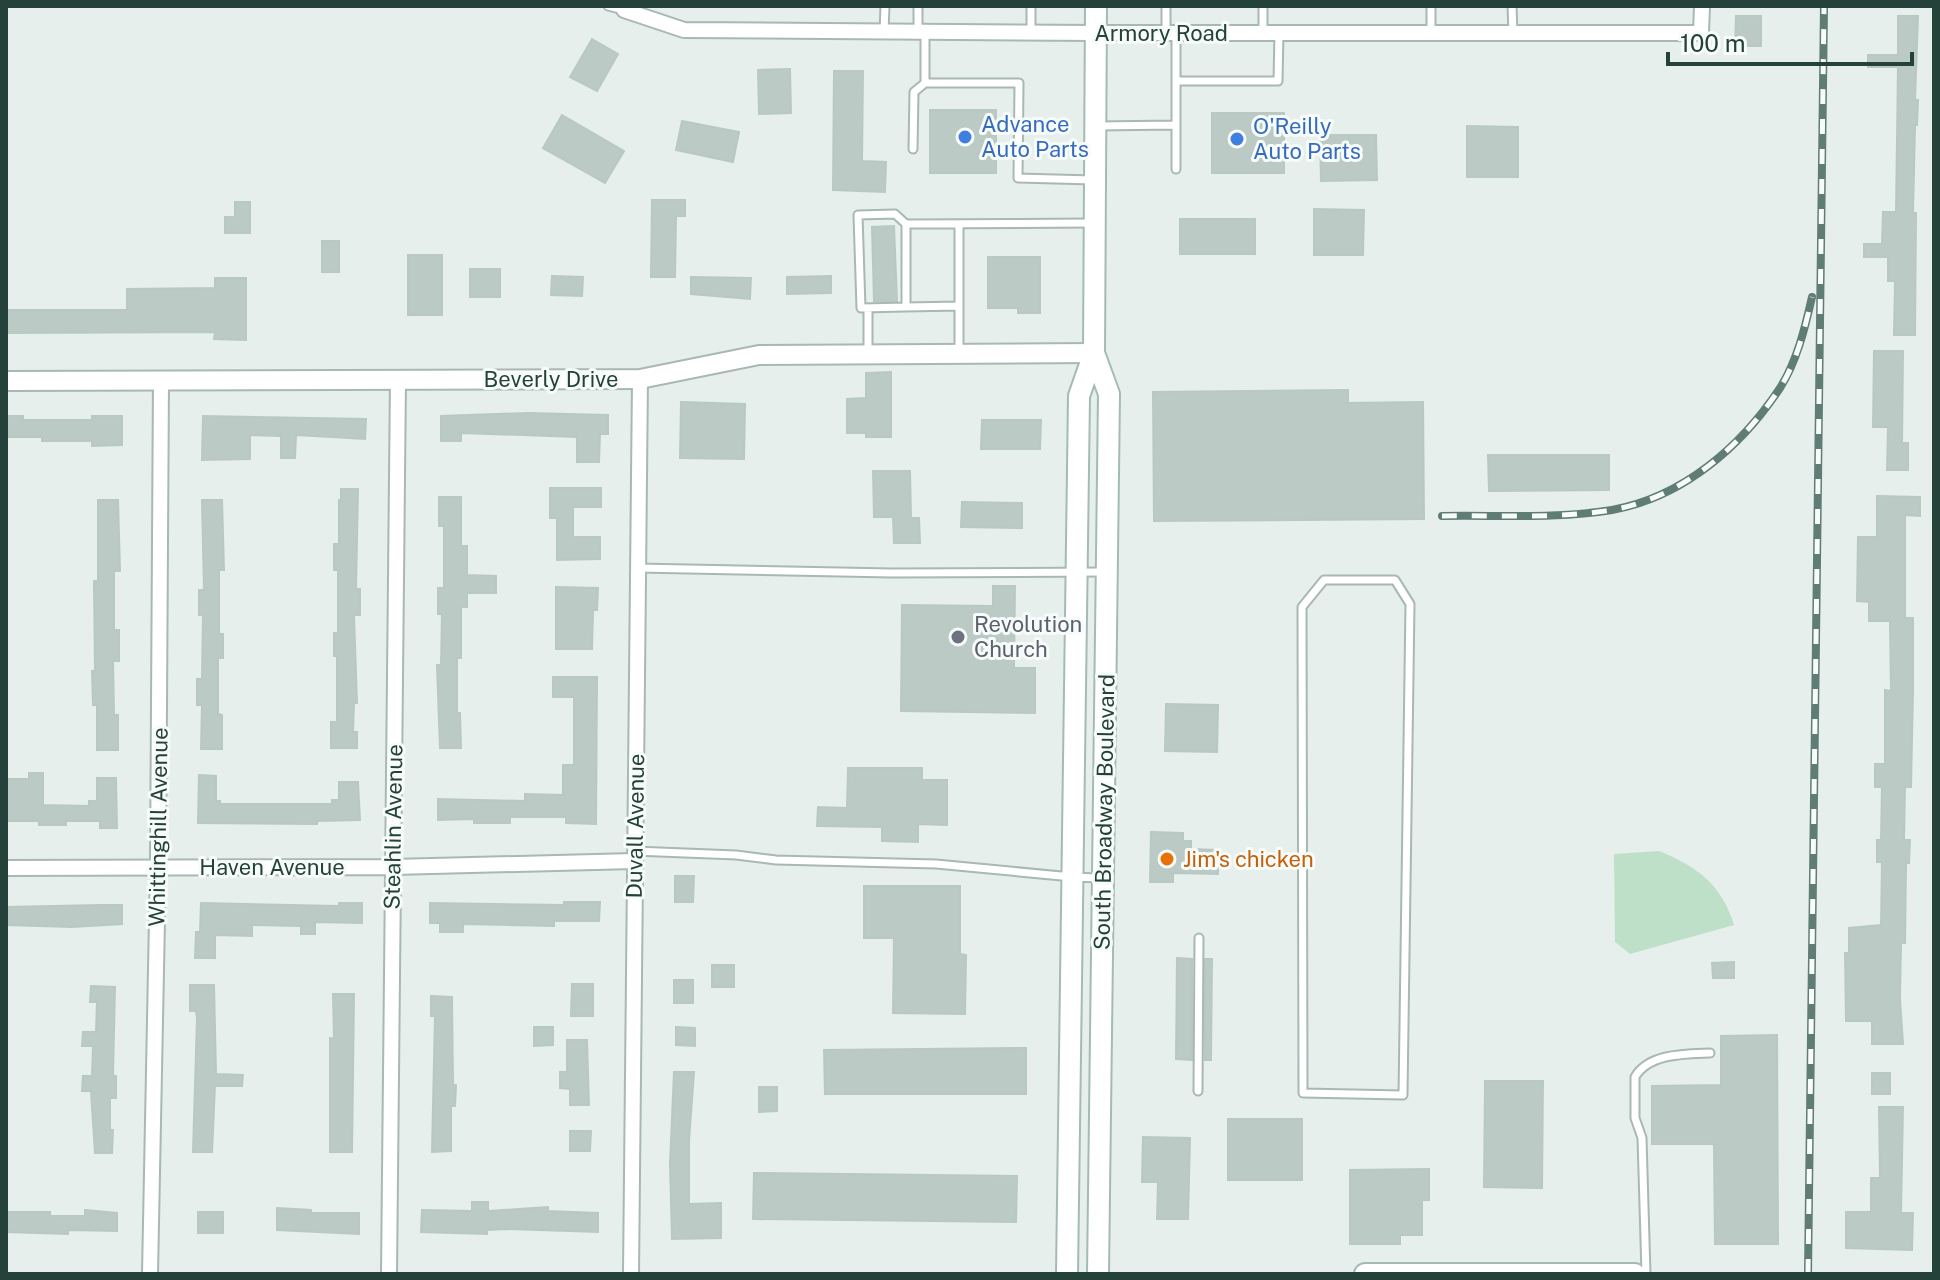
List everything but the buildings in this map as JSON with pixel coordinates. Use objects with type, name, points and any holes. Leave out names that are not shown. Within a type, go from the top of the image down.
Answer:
[{"type":"main road","name":"South Broadway Boulevard","points":[[1067,1274],[1079,396],[1094,353],[1096,6]]},
{"type":"main road","name":"South Broadway Boulevard","points":[[1094,353],[1109,394],[1098,1274]]},
{"type":"main road","points":[[1365,1274],[1635,1274]]},
{"type":"street","name":"Armory Road","points":[[624,10],[684,30],[1701,33],[1702,6]]},
{"type":"street","name":"Beverly Drive","points":[[6,381],[640,379],[759,355],[1094,353]]},
{"type":"street","name":"Steahlin Avenue","points":[[389,1274],[398,379]]},
{"type":"street","name":"Duvall Avenue","points":[[631,1274],[640,379]]},
{"type":"street","name":"Whittinghill Avenue","points":[[150,1274],[158,868],[161,380]]},
{"type":"street","name":"Haven Avenue","points":[[6,868],[393,867],[634,856]]},
{"type":"lane","points":[[608,6],[624,10]]},
{"type":"lane","points":[[884,32],[885,6]]},
{"type":"lane","points":[[918,6],[925,83]]},
{"type":"lane","points":[[1031,6],[1031,33]]},
{"type":"lane","points":[[1166,6],[1176,81],[1176,169]]},
{"type":"lane","points":[[1263,6],[1263,33]]},
{"type":"lane","points":[[1431,6],[1431,33]]},
{"type":"lane","points":[[1512,6],[1513,33]]},
{"type":"lane","points":[[1176,81],[1278,81],[1279,33]]},
{"type":"lane","points":[[913,149],[914,92],[925,83],[1019,83],[1018,178],[1095,180]]},
{"type":"lane","points":[[1095,126],[1176,125]]},
{"type":"lane","points":[[959,306],[861,308],[858,215],[895,214],[906,224],[1095,223]]},
{"type":"lane","points":[[906,224],[906,307]]},
{"type":"lane","points":[[959,224],[959,354]]},
{"type":"lane","points":[[868,308],[868,354]]},
{"type":"lane","points":[[637,568],[892,573],[1107,572]]},
{"type":"lane","points":[[1324,580],[1395,580],[1410,604],[1403,1095],[1303,1093],[1302,607],[1324,580]]},
{"type":"lane","points":[[634,856],[736,855],[776,860],[936,864],[1103,878]]},
{"type":"lane","points":[[1198,1091],[1199,938]]},
{"type":"lane","points":[[1646,1274],[1642,1138],[1635,1118],[1635,1077],[1648,1064],[1662,1059],[1679,1054],[1710,1053]]},
{"type":"green space","points":[[1659,851],[1706,879],[1722,898],[1734,925],[1630,954],[1615,942],[1614,854]]},
{"type":"railway","points":[[1808,1274],[1824,6]]},
{"type":"railway","points":[[1442,516],[1549,516],[1612,510],[1663,494],[1686,481],[1728,449],[1780,388],[1796,356],[1812,297]]},
{"type":"place","name":"Advance Auto Parts","points":[[965,137]]},
{"type":"place","name":"O'Reilly Auto Parts","points":[[1237,139]]},
{"type":"place","name":"Revolution Church","points":[[958,637]]},
{"type":"place","name":"Jim's chicken","points":[[1167,859]]}]
